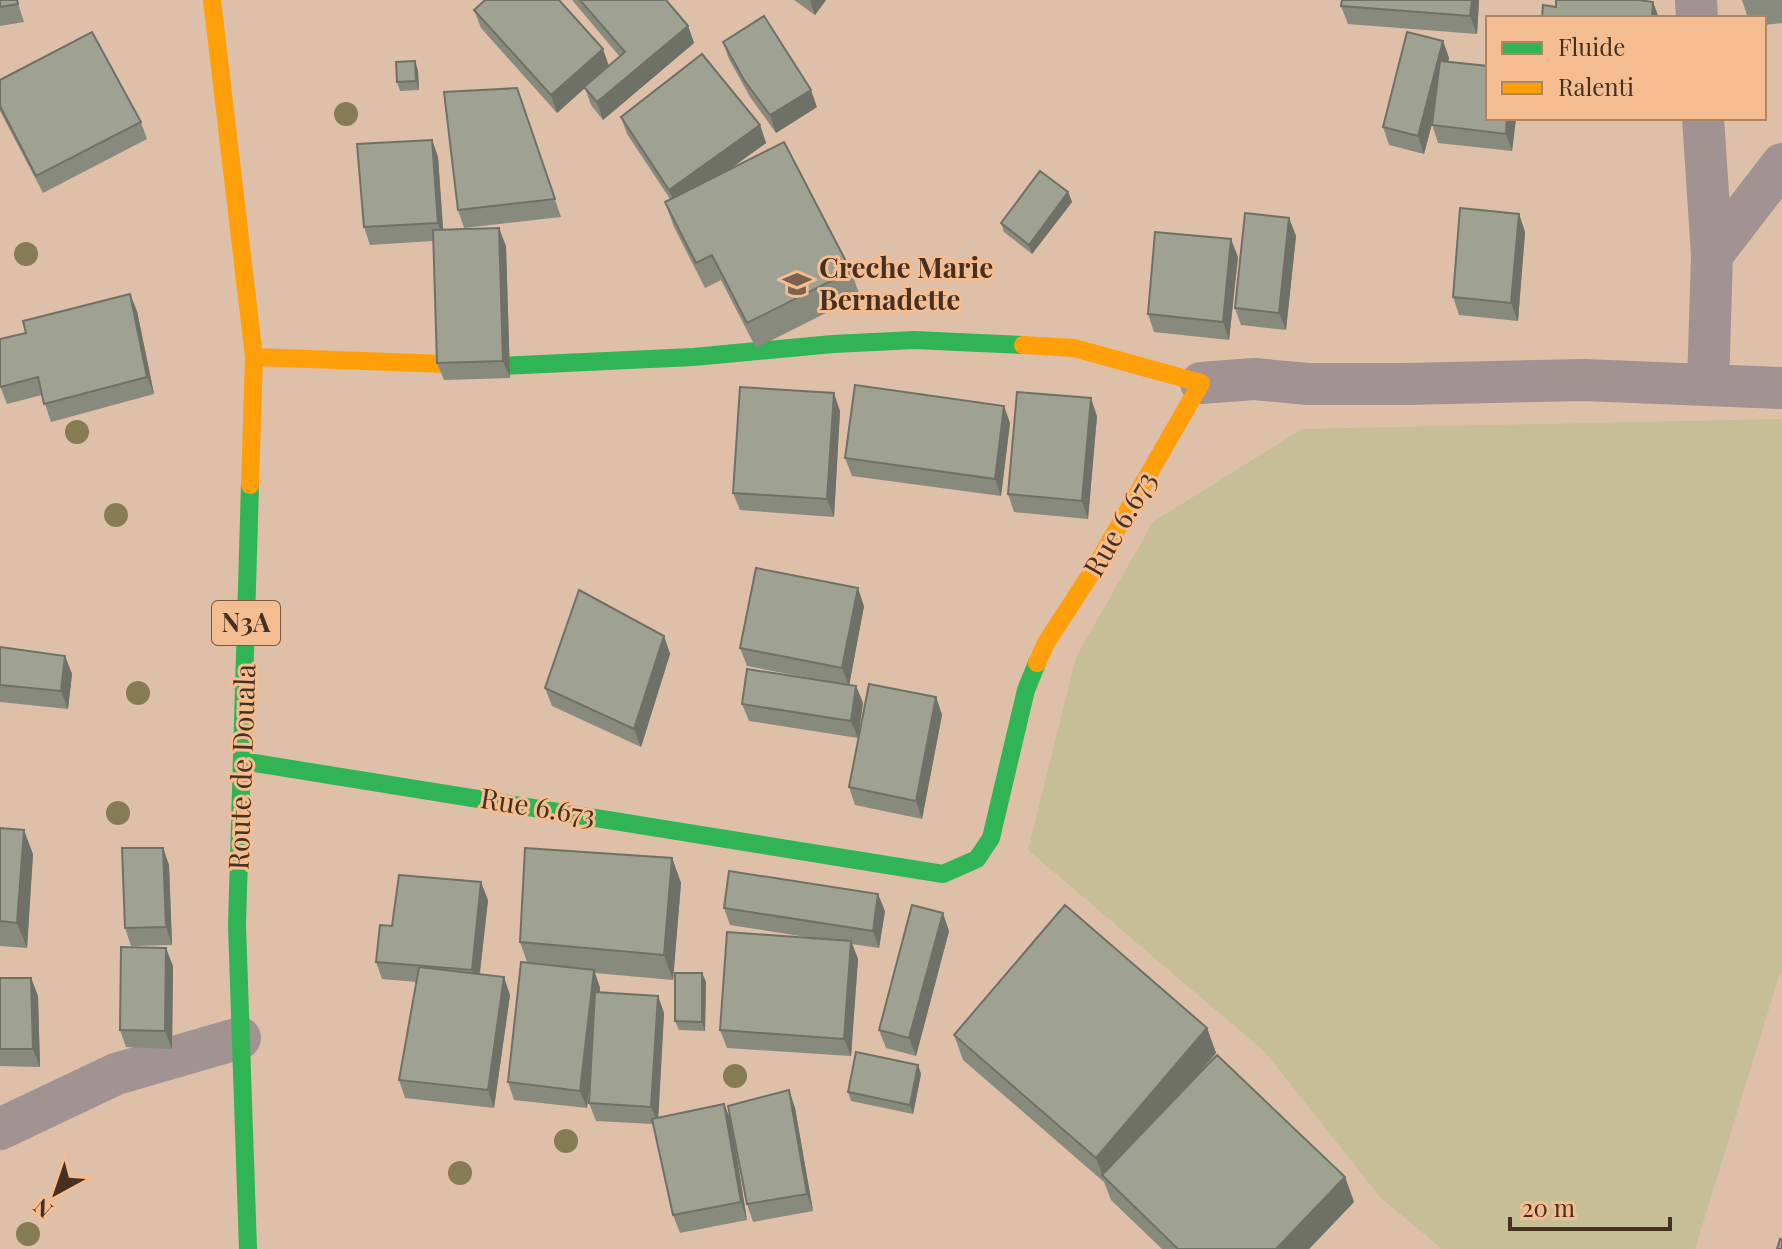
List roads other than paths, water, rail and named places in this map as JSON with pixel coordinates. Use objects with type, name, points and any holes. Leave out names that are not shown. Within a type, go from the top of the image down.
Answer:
[{"type":"main road","name":"Route de Douala","points":[[212,0],[254,357],[237,925],[248,1249]]},
{"type":"main road","points":[[254,357],[487,367],[693,357],[914,340],[1074,348],[1201,383]]},
{"type":"main road","name":"Rue 6.673","points":[[242,761],[943,874],[977,859],[991,838],[1026,690],[1046,643],[1096,566],[1201,383]]},
{"type":"street","points":[[1703,120],[1712,255],[1708,385]]},
{"type":"street","points":[[1712,255],[1782,164]]},
{"type":"street","points":[[1201,383],[1254,379],[1308,384],[1584,380],[1782,388]]},
{"type":"street","points":[[0,1129],[116,1074],[240,1038]]},
{"type":"place","name":"Creche Marie Bernadette","points":[[797,284]]}]
